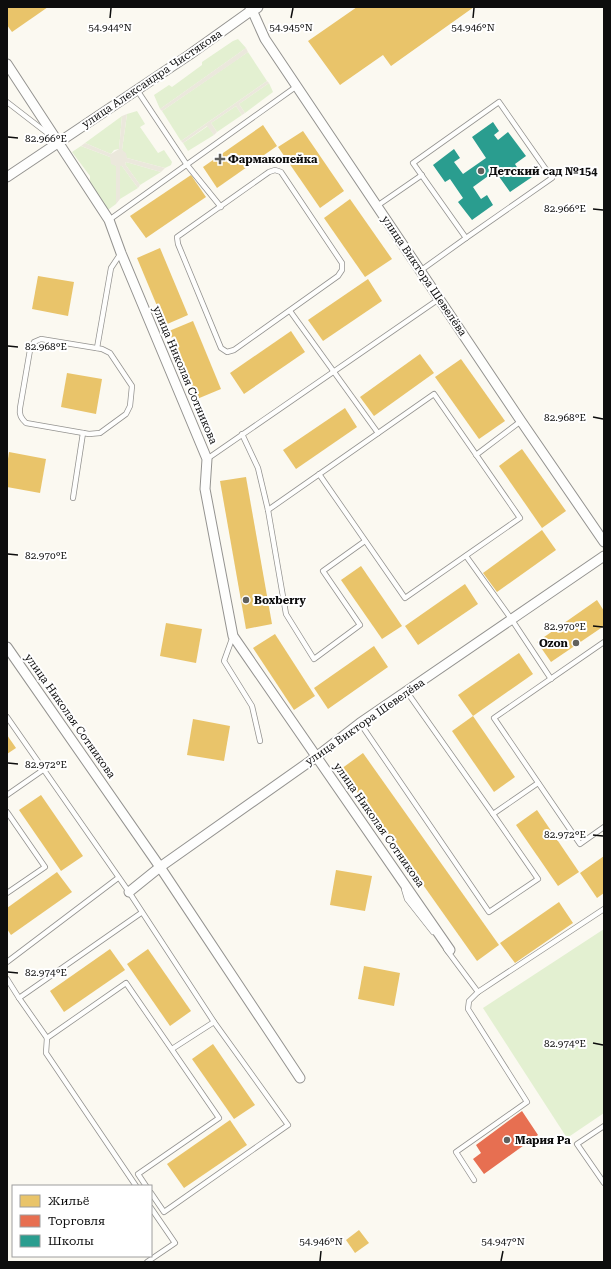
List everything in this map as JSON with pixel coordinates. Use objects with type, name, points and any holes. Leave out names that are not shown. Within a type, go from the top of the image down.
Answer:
[{"type":"street","name":"улица Виктора Шевелёва","points":[[253,8],[265,39],[521,421],[604,542]]},
{"type":"street","name":"улица Александра Чистякова","points":[[7,177],[137,90],[253,8]]},
{"type":"street","name":"улица Николая Сотникова","points":[[7,64],[109,220],[121,253],[207,459],[205,489],[234,636],[316,757],[402,878],[450,950]]},
{"type":"street","name":"улица Виктора Шевелёва","points":[[129,892],[160,867],[316,757],[360,723],[604,556]]},
{"type":"street","name":"улица Николая Сотникова","points":[[7,647],[160,867],[300,1078]]},
{"type":"lane","points":[[109,220],[297,86]]},
{"type":"lane","points":[[137,90],[187,165],[221,206]]},
{"type":"lane","points":[[7,102],[59,142]]},
{"type":"lane","points":[[420,271],[552,178],[499,102],[413,163],[466,238]]},
{"type":"lane","points":[[275,170],[281,172],[342,263],[342,270],[338,276],[234,350],[227,352],[222,348],[178,244],[177,237],[221,206],[269,172],[275,170]]},
{"type":"lane","points":[[377,206],[422,175]]},
{"type":"lane","points":[[97,348],[111,268],[121,253]]},
{"type":"lane","points":[[207,459],[333,370],[439,298]]},
{"type":"lane","points":[[290,311],[378,433]]},
{"type":"lane","points":[[41,338],[97,348],[110,353],[130,380],[132,391],[130,406],[124,417],[100,433],[83,433],[26,423],[21,417],[20,408],[30,350],[34,342],[41,338]]},
{"type":"lane","points":[[268,510],[319,474],[434,394],[520,518],[405,598],[319,474]]},
{"type":"lane","points":[[476,455],[521,421]]},
{"type":"lane","points":[[73,498],[83,433]]},
{"type":"lane","points":[[242,434],[258,468],[268,510],[286,614],[314,659],[360,624],[323,571],[365,541]]},
{"type":"lane","points":[[466,556],[512,620],[550,679]]},
{"type":"lane","points":[[234,636],[224,661],[252,706],[260,741]]},
{"type":"lane","points":[[604,642],[494,718],[580,844],[604,828]]},
{"type":"lane","points":[[360,723],[489,912],[538,879],[406,692]]},
{"type":"lane","points":[[7,717],[129,892],[141,913],[214,1022],[288,1125],[164,1212],[152,1194]]},
{"type":"lane","points":[[7,795],[44,770]]},
{"type":"lane","points":[[493,814],[538,783]]},
{"type":"lane","points":[[7,812],[45,866],[7,893]]},
{"type":"lane","points":[[7,962],[118,878]]},
{"type":"lane","points":[[402,878],[407,899],[478,992]]},
{"type":"lane","points":[[474,1180],[456,1152],[527,1102],[468,1009],[469,1001],[478,992],[604,909]]},
{"type":"lane","points":[[19,998],[141,913]]},
{"type":"lane","points":[[7,980],[47,1038],[46,1052],[135,1185]]},
{"type":"lane","points":[[47,1038],[126,983],[219,1118],[138,1174],[145,1185]]},
{"type":"lane","points":[[172,1049],[214,1022]]},
{"type":"lane","points":[[604,1126],[577,1144],[604,1182]]},
{"type":"lane","points":[[147,1262],[175,1244],[152,1210]]},
{"type":"green space","points":[[238,39],[246,48],[160,109],[154,95],[169,85],[172,87],[202,65],[202,62]]},
{"type":"green space","points":[[248,52],[267,81],[181,141],[162,111]]},
{"type":"green space","points":[[269,83],[273,92],[245,113],[239,104]]},
{"type":"green space","points":[[236,106],[242,115],[217,132],[211,123]]},
{"type":"green space","points":[[137,111],[145,124],[140,127],[158,153],[164,150],[172,162],[171,165],[165,168],[127,158],[122,150],[127,114]]},
{"type":"green space","points":[[122,116],[119,149],[114,150],[111,154],[85,143]]},
{"type":"green space","points":[[208,126],[214,135],[188,151],[183,143]]},
{"type":"green space","points":[[81,146],[110,157],[116,166],[116,204],[105,212],[90,183],[90,176],[72,152]]},
{"type":"green space","points":[[126,162],[161,172],[140,185],[125,164]]},
{"type":"green space","points":[[120,166],[122,166],[138,188],[120,199]]},
{"type":"green space","points":[[604,929],[604,1113],[567,1138],[483,1008]]},
{"type":"shaded area","points":[[246,48],[248,52],[234,62],[162,111],[160,109]]},
{"type":"shaded area","points":[[267,81],[269,83],[239,104],[245,113],[242,115],[236,106],[211,123],[217,132],[214,135],[207,126],[183,143],[181,141]]},
{"type":"shaded area","points":[[127,114],[122,150],[126,153],[127,158],[165,168],[161,172],[126,162],[125,164],[140,185],[138,188],[122,166],[120,166],[120,199],[116,204],[116,166],[111,164],[110,157],[81,146],[85,143],[111,154],[119,149],[122,116]]},
{"type":"building: Жильё","points":[[7,7],[48,7],[12,32],[7,25]]},
{"type":"building: Жильё","points":[[357,7],[474,7],[391,66],[383,55],[340,85],[308,41]]},
{"type":"building: Жильё","points":[[263,125],[277,146],[217,188],[203,167]]},
{"type":"building: Жильё","points":[[303,131],[344,191],[320,208],[278,147]]},
{"type":"building: Жильё","points":[[191,175],[206,197],[146,238],[130,216]]},
{"type":"building: Жильё","points":[[350,199],[392,259],[365,277],[324,218]]},
{"type":"building: Жильё","points":[[160,248],[188,315],[165,325],[137,258]]},
{"type":"building: Жильё","points":[[38,276],[74,282],[68,316],[32,309]]},
{"type":"building: Жильё","points":[[368,279],[382,301],[323,341],[308,320]]},
{"type":"building: Жильё","points":[[193,321],[221,389],[197,399],[169,331]]},
{"type":"building: Жильё","points":[[291,331],[305,352],[244,394],[230,373]]},
{"type":"building: Жильё","points":[[420,354],[434,373],[374,416],[360,397]]},
{"type":"building: Жильё","points":[[461,359],[505,421],[479,439],[435,377]]},
{"type":"building: Жильё","points":[[67,373],[102,379],[96,414],[61,407]]},
{"type":"building: Жильё","points":[[345,408],[357,427],[296,469],[283,450]]},
{"type":"building: Жильё","points":[[522,449],[566,511],[542,528],[499,466]]},
{"type":"building: Жильё","points":[[9,452],[46,459],[40,493],[7,487]]},
{"type":"building: Жильё","points":[[246,477],[272,624],[246,629],[220,481]]},
{"type":"building: Жильё","points":[[542,530],[556,550],[497,592],[483,573]]},
{"type":"building: Жильё","points":[[361,566],[402,626],[382,639],[341,580]]},
{"type":"building: Жильё","points":[[465,584],[478,604],[418,645],[405,626]]},
{"type":"building: Жильё","points":[[597,600],[604,611],[604,626],[551,662],[537,642]]},
{"type":"building: Жильё","points":[[166,623],[202,629],[196,663],[160,656]]},
{"type":"building: Жильё","points":[[275,634],[315,696],[294,710],[253,648]]},
{"type":"building: Жильё","points":[[374,646],[388,667],[328,709],[314,688]]},
{"type":"building: Жильё","points":[[519,653],[533,674],[473,716],[458,695]]},
{"type":"building: Жильё","points":[[473,716],[515,777],[494,792],[452,731]]},
{"type":"building: Жильё","points":[[193,719],[230,726],[224,761],[187,755]]},
{"type":"building: Жильё","points":[[7,735],[16,748],[7,754]]},
{"type":"building: Жильё","points":[[363,753],[499,945],[477,961],[341,769]]},
{"type":"building: Жильё","points":[[41,795],[83,856],[61,871],[19,810]]},
{"type":"building: Жильё","points":[[537,810],[579,872],[558,886],[516,825]]},
{"type":"building: Жильё","points":[[604,856],[604,893],[597,898],[580,873]]},
{"type":"building: Жильё","points":[[336,870],[372,876],[365,911],[330,905]]},
{"type":"building: Жильё","points":[[57,872],[72,892],[11,935],[7,929],[7,908]]},
{"type":"building: Жильё","points":[[559,902],[573,923],[515,963],[500,943]]},
{"type":"building: Жильё","points":[[110,949],[125,970],[64,1012],[50,991]]},
{"type":"building: Жильё","points":[[148,949],[191,1011],[170,1026],[127,964]]},
{"type":"building: Жильё","points":[[364,966],[400,973],[394,1006],[358,999]]},
{"type":"building: Жильё","points":[[213,1044],[255,1105],[234,1119],[192,1059]]},
{"type":"building: Жильё","points":[[230,1120],[247,1145],[184,1188],[167,1164]]},
{"type":"building: Жильё","points":[[359,1230],[369,1243],[355,1253],[346,1240]]},
{"type":"building: Торговля","name":"Мария Ра","points":[[522,1111],[538,1135],[484,1174],[473,1159],[481,1153],[476,1145]]},
{"type":"building: Школы","name":"Детский сад №154","points":[[493,122],[499,131],[494,135],[498,140],[508,132],[526,156],[515,164],[520,172],[525,168],[532,177],[510,192],[495,171],[473,187],[481,199],[487,195],[493,205],[472,220],[458,202],[463,198],[450,179],[445,182],[433,165],[454,149],[460,158],[454,162],[463,174],[486,158],[472,137]]},
{"type":"place","name":"Фармакопейка","points":[[220,159]]},
{"type":"place","name":"Детский сад №154","points":[[481,171]]},
{"type":"place","name":"Boxberry","points":[[246,600]]},
{"type":"place","name":"Ozon","points":[[576,643]]},
{"type":"place","name":"Мария Ра","points":[[507,1140]]}]
